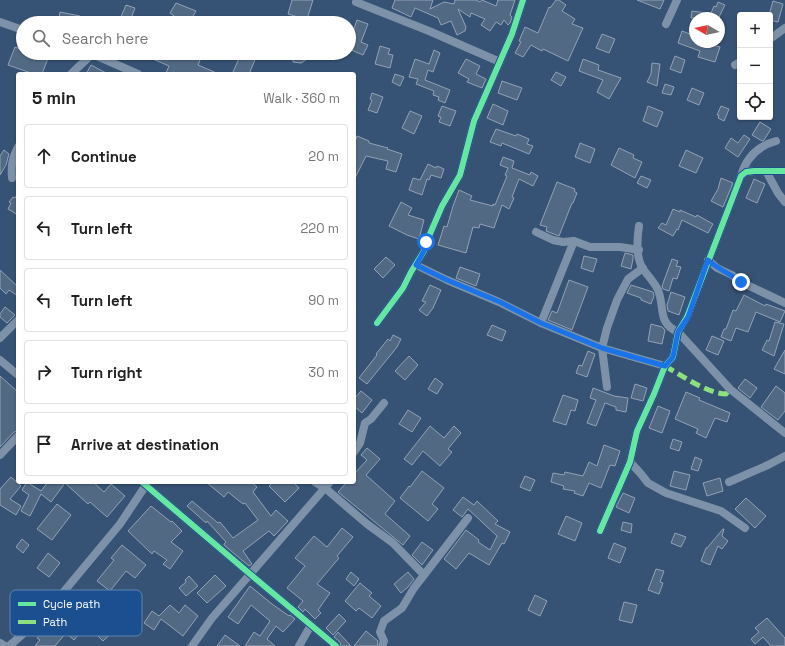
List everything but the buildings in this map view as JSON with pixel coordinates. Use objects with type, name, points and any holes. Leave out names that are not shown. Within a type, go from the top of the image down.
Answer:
[{"type":"street","points":[[377,323],[404,288],[424,251],[426,242],[442,206],[460,175],[474,121],[512,34],[523,0]]},
{"type":"street","points":[[666,24],[677,0]]},
{"type":"street","points":[[356,2],[429,31],[500,62]]},
{"type":"street","points":[[0,22],[16,28]]},
{"type":"street","points":[[773,37],[785,28]]},
{"type":"street","points":[[73,72],[84,60]]},
{"type":"street","points":[[107,60],[134,72]]},
{"type":"street","points":[[600,531],[630,462],[637,431],[665,366],[673,357],[678,332],[688,317],[743,168],[748,159],[756,151],[768,143],[776,141]]},
{"type":"street","points":[[12,178],[11,165],[16,151]]},
{"type":"street","points":[[766,171],[778,193],[785,202]]},
{"type":"street","points":[[741,176],[746,172],[785,172]]},
{"type":"street","points":[[639,226],[637,239],[640,263],[658,290],[665,322],[672,330],[678,332],[730,389],[785,433]]},
{"type":"street","points":[[536,232],[553,240],[563,242],[574,241],[590,247],[620,247],[639,250]]},
{"type":"street","points":[[541,323],[574,241]]},
{"type":"street","points":[[708,260],[717,268],[732,275],[741,282],[785,303]]},
{"type":"street","points":[[416,265],[447,280],[500,302],[541,323],[602,348],[665,366]]},
{"type":"street","points":[[607,387],[602,348],[607,328],[617,300],[628,279],[643,268]]},
{"type":"street","points":[[0,338],[16,322]]},
{"type":"street","points":[[0,360],[16,373]]},
{"type":"street","points":[[356,449],[360,443],[364,425],[384,403]]},
{"type":"street","points":[[0,455],[16,438]]},
{"type":"street","points":[[729,482],[785,456]]},
{"type":"street","points":[[630,462],[648,483],[666,493],[721,511],[745,528]]},
{"type":"street","points":[[65,590],[120,524],[145,484]]},
{"type":"street","points":[[147,484],[250,574],[336,646]]},
{"type":"street","points":[[192,646],[212,618],[328,485],[367,524],[393,543],[424,575]]},
{"type":"street","points":[[382,646],[384,641],[380,632],[384,621],[402,608],[408,596],[468,518]]},
{"type":"street","points":[[299,646],[311,625]]},
{"type":"street","points":[[9,646],[21,636]]},
{"type":"street","points":[[0,643],[5,646]]},
{"type":"marked path","points":[[665,366],[711,391],[726,394],[730,389]]},
{"type":"cycle path","points":[[377,323],[403,288],[424,251],[442,206],[460,175],[474,121],[512,34],[523,0]]},
{"type":"cycle path","points":[[600,531],[630,462],[637,431],[665,366],[673,357],[678,332],[687,317],[741,176],[746,172],[754,171],[785,171]]},
{"type":"cycle path","points":[[144,484],[336,646]]},
{"type":"route","points":[[426,242],[424,251],[416,265],[447,280],[500,302],[541,323],[602,348],[665,366],[673,357],[678,332],[688,317],[708,260],[717,268],[732,275],[741,282]]}]
